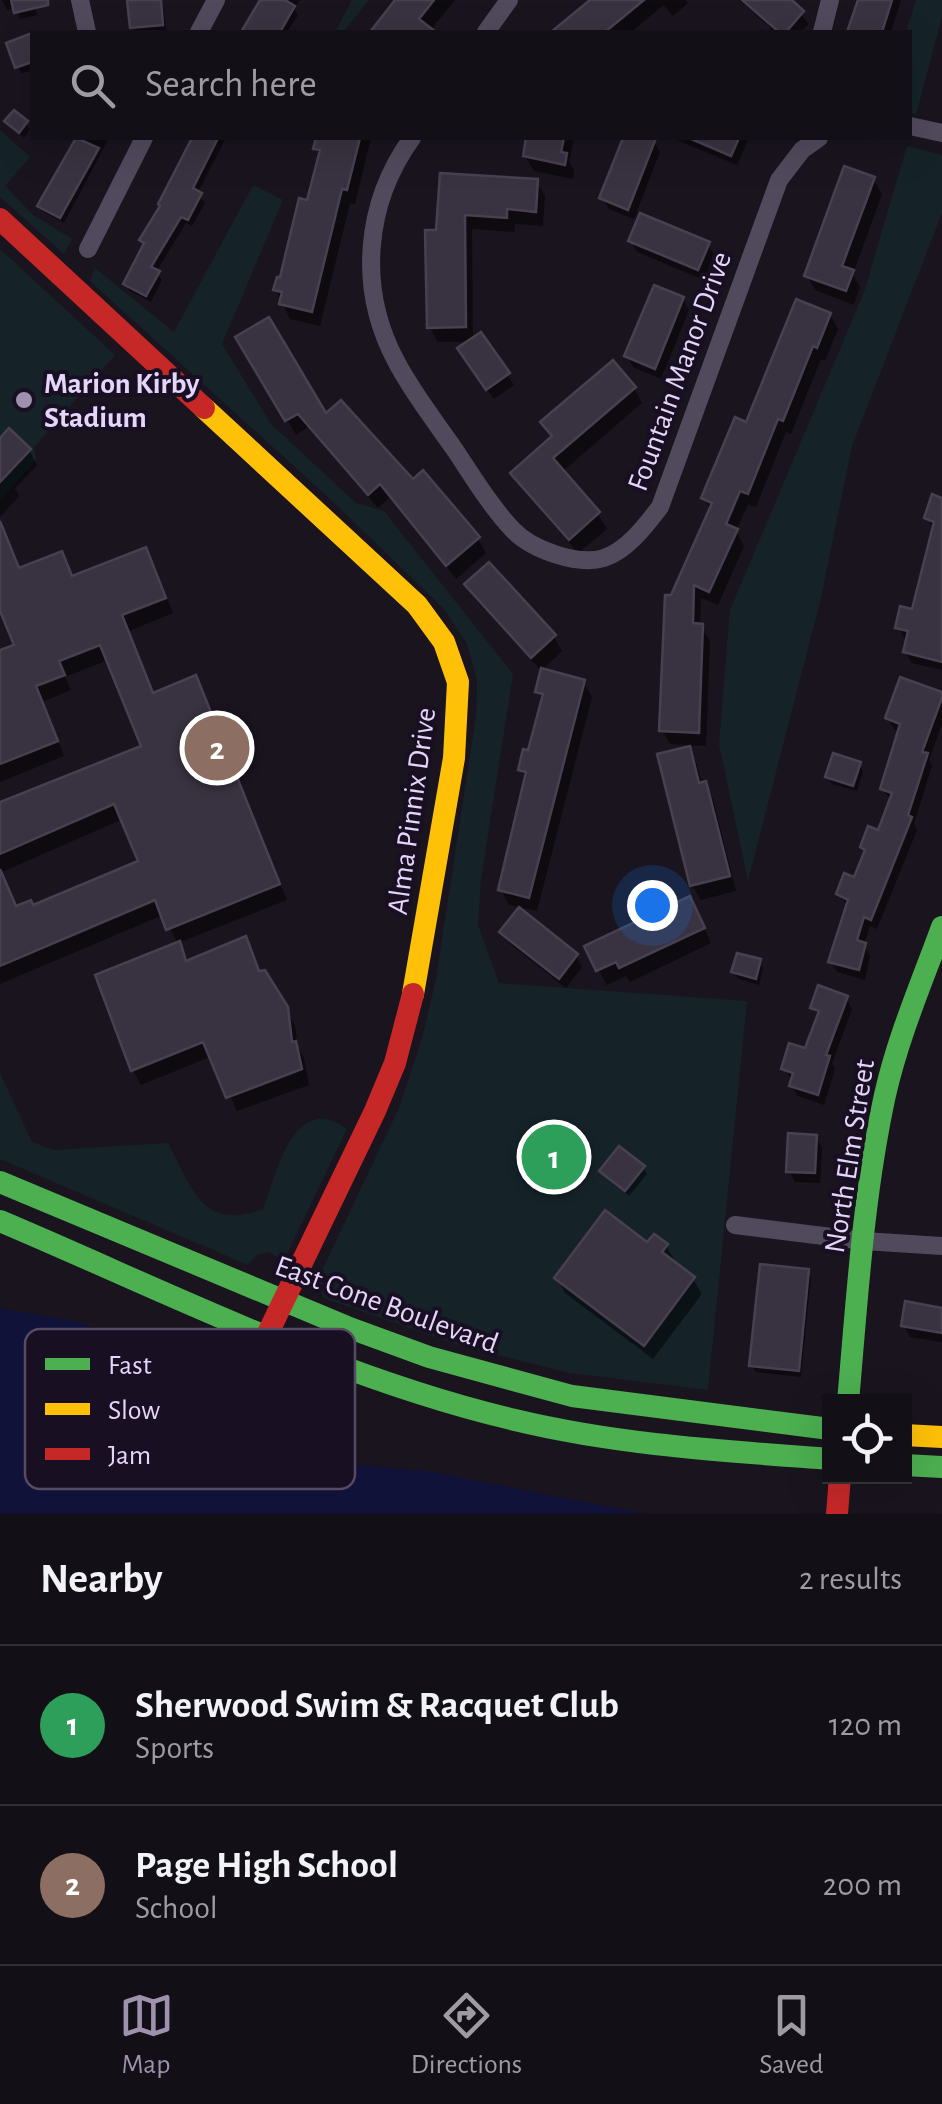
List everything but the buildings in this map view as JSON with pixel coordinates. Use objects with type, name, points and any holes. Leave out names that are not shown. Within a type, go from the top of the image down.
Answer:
[{"type":"main road","name":"Alma Pinnix Drive","points":[[0,218],[417,605],[444,642],[458,682],[454,758],[411,1004],[395,1063],[270,1329]]},
{"type":"main road","name":"North Elm Street","points":[[849,1394],[873,1161],[895,1056],[942,927]]},
{"type":"main road","name":"East Cone Boulevard","points":[[0,1182],[429,1357],[542,1388],[654,1409],[822,1428]]},
{"type":"main road","points":[[0,1221],[256,1329]]},
{"type":"main road","points":[[355,1366],[437,1397],[584,1435],[644,1444],[822,1458]]},
{"type":"main road","points":[[912,1435],[942,1437]]},
{"type":"main road","points":[[912,1465],[942,1467]]},
{"type":"main road","points":[[838,1514],[840,1484]]},
{"type":"street","points":[[80,0],[87,30]]},
{"type":"street","points":[[200,30],[216,0]]},
{"type":"street","points":[[487,30],[509,0]]},
{"type":"street","points":[[822,30],[830,0]]},
{"type":"street","points":[[912,126],[942,133]]},
{"type":"street","points":[[88,249],[143,140]]},
{"type":"street","name":"Fountain Manor Drive","points":[[411,140],[386,179],[373,226],[372,283],[381,325],[394,358],[514,532],[539,550],[568,558],[603,558],[641,531],[668,491],[780,180],[802,150],[816,140]]},
{"type":"street","points":[[735,1225],[942,1246]]},
{"type":"shaded area","points":[[352,0],[369,0],[345,30],[336,30]]},
{"type":"shaded area","points":[[916,0],[942,0],[942,17],[916,115],[912,114],[912,30],[907,30]]},
{"type":"shaded area","points":[[0,130],[30,157],[5,186],[32,214],[72,239],[64,254],[0,197]]},
{"type":"shaded area","points":[[907,146],[942,155],[942,213],[852,446],[821,598],[748,881],[719,744],[730,610],[864,292]]},
{"type":"shaded area","points":[[253,185],[283,200],[222,344],[271,424],[356,503],[384,511],[513,674],[481,880],[478,925],[499,983],[747,1001],[708,1390],[570,1373],[458,1345],[324,1298],[316,1283],[399,1108],[422,1038],[436,979],[476,716],[477,679],[467,644],[444,609],[330,499],[90,281],[95,268],[174,332]]},
{"type":"shaded area","name":"Marion Kirby Stadium","points":[[0,249],[115,355],[34,447],[36,460],[0,501]]},
{"type":"shaded area","points":[[0,1073],[32,1142],[53,1150],[168,1143],[201,1201],[225,1215],[263,1209],[282,1158],[301,1128],[313,1120],[329,1120],[347,1129],[284,1260],[268,1252],[257,1255],[248,1265],[0,1159]]},
{"type":"shaded area","points":[[0,1308],[78,1322],[95,1329],[25,1329],[25,1489],[355,1489],[355,1465],[427,1471],[646,1514],[0,1514]]},
{"type":"traffic: fast","points":[[849,1394],[877,1133],[897,1052],[942,927]]},
{"type":"traffic: fast","points":[[0,1182],[352,1329]]},
{"type":"traffic: fast","points":[[0,1221],[248,1329]]},
{"type":"traffic: fast","points":[[355,1330],[429,1357],[572,1396],[822,1428]]},
{"type":"traffic: fast","points":[[355,1371],[448,1402],[554,1429],[672,1446],[822,1458]]},
{"type":"traffic: fast","points":[[912,1465],[942,1467]]},
{"type":"traffic: slow","points":[[204,408],[417,605],[444,642],[458,682],[454,758],[413,994]]},
{"type":"traffic: slow","points":[[912,1435],[942,1437]]},
{"type":"traffic: jam","points":[[0,219],[204,408]]},
{"type":"traffic: jam","points":[[270,1329],[375,1111],[395,1063],[413,994]]},
{"type":"traffic: jam","points":[[837,1514],[839,1484]]},
{"type":"place","name":"Marion Kirby Stadium","points":[[24,400]]},
{"type":"place","name":"Page High School","points":[[217,748]]},
{"type":"place","name":"Sherwood Swim & Racquet Club","points":[[554,1157]]}]
